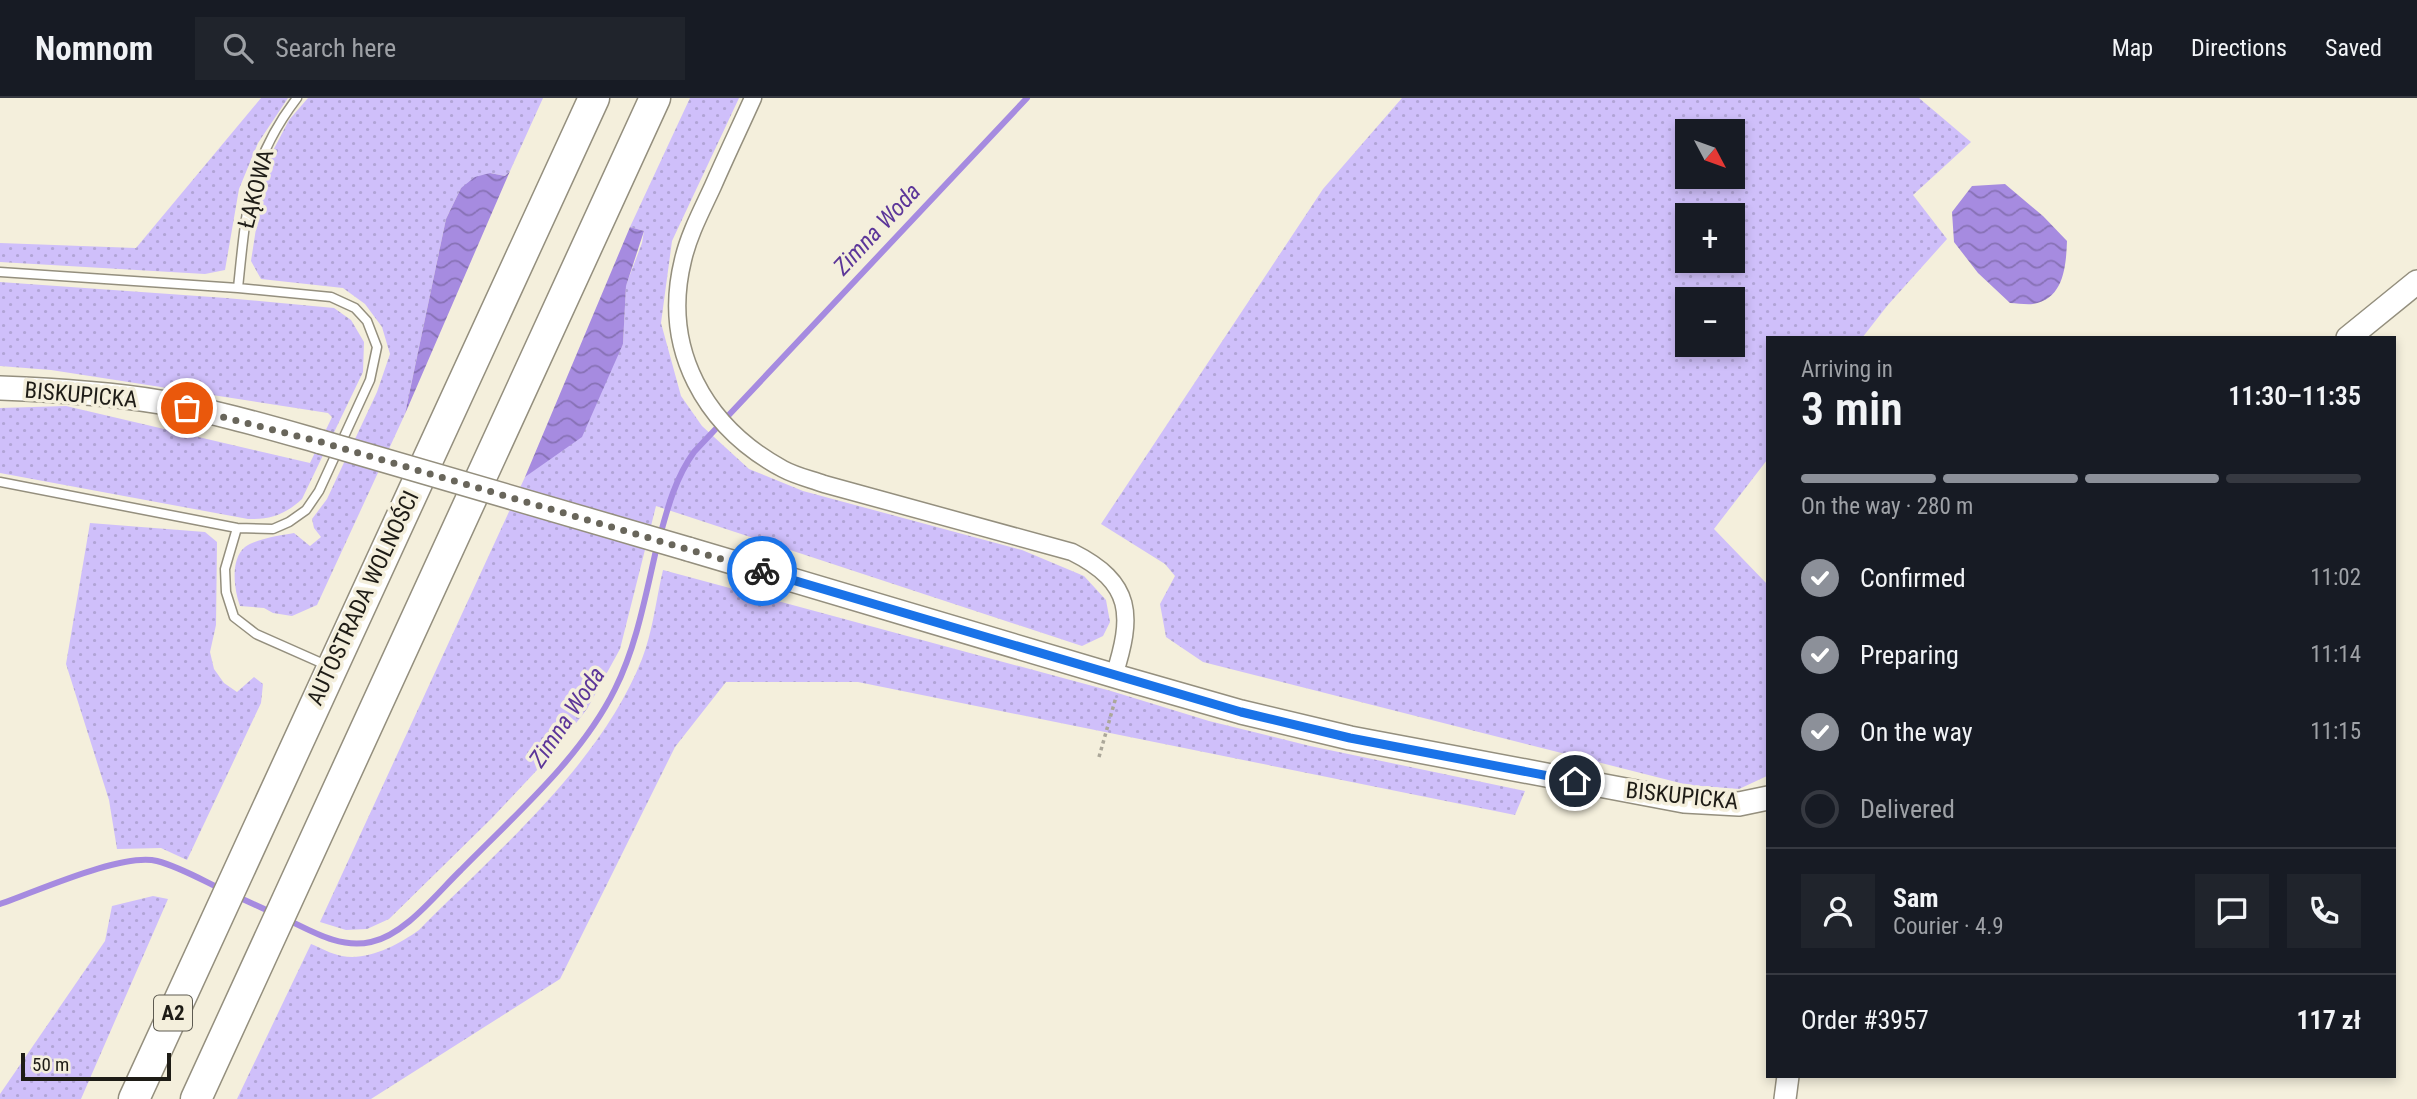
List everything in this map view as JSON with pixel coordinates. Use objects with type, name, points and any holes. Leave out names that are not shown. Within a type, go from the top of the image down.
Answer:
[{"type":"highway","name":"AUTOSTRADA WOLNOŚCI","points":[[134,1099],[594,98]]},
{"type":"highway","name":"A2","points":[[195,1099],[656,98]]},
{"type":"main road","points":[[2350,336],[2417,282]]},
{"type":"main road","name":"BISKUPICKA","points":[[0,388],[66,390],[160,402],[241,420],[1118,677],[1241,712],[1350,738],[1702,803],[1739,804],[1766,798]]},
{"type":"street","points":[[753,98],[697,220],[683,258],[678,284],[677,315],[681,343],[701,394],[723,423],[749,447],[785,470],[824,484],[1072,552],[1093,563],[1109,578],[1125,605],[1127,628],[1118,677]]},
{"type":"street","points":[[1785,1099],[1788,1078]]},
{"type":"lane","name":"ŁĄKOWA","points":[[238,288],[246,214],[261,157],[281,119],[297,98]]},
{"type":"lane","points":[[0,272],[331,297],[355,308],[368,321],[377,347],[370,380],[319,491],[306,510],[273,529],[237,528],[0,481]]},
{"type":"lane","points":[[237,528],[225,569],[226,592],[234,617],[256,634],[331,667]]},
{"type":"path","points":[[1099,757],[1118,677]]},
{"type":"shaded area","points":[[261,98],[288,98],[258,143],[239,189],[225,270],[205,274],[0,262],[0,243],[136,248]]},
{"type":"shaded area","points":[[308,98],[543,98],[510,171],[505,176],[490,173],[461,188],[446,219],[405,414],[317,605],[292,616],[273,613],[264,608],[240,606],[235,583],[237,559],[245,547],[262,540],[294,533],[310,546],[321,537],[314,528],[312,519],[327,499],[377,392],[390,354],[382,327],[365,304],[343,288],[261,279],[251,261],[266,164],[289,120]]},
{"type":"shaded area","points":[[690,98],[739,98],[672,241],[661,323],[681,396],[702,426],[749,469],[803,491],[1022,550],[1084,576],[1106,600],[1110,622],[1103,636],[1082,646],[656,506],[620,649],[587,709],[553,753],[492,818],[389,919],[367,929],[346,930],[320,922],[525,477],[550,458],[623,344],[626,285],[644,231],[630,227]]},
{"type":"shaded area","points":[[1402,98],[1919,98],[1971,142],[1913,195],[1947,239],[1864,336],[1766,336],[1766,461],[1714,529],[1766,583],[1766,776],[1739,789],[1688,785],[1203,662],[1166,637],[1160,604],[1175,576],[1165,564],[1101,524],[1323,189]]},
{"type":"shaded area","points":[[0,282],[334,308],[351,320],[364,342],[363,372],[302,499],[290,509],[271,517],[248,519],[0,473],[0,408],[66,406],[310,463],[332,417],[328,413],[51,370],[0,366]]},
{"type":"shaded area","points":[[90,523],[205,532],[217,542],[216,625],[210,652],[214,669],[224,683],[237,692],[254,677],[263,684],[261,703],[187,860],[161,848],[117,849],[109,800],[66,664]]},
{"type":"shaded area","points":[[663,570],[1111,691],[1209,721],[1310,746],[1525,791],[1515,815],[858,682],[726,682],[675,747],[560,979],[371,1099],[237,1099],[311,944],[338,955],[352,957],[372,954],[411,936],[513,837],[574,770],[601,735],[624,698],[642,659],[652,626]]},
{"type":"shaded area","points":[[153,896],[168,899],[81,1099],[0,1099],[0,1094],[105,941],[112,906]]},
{"type":"water","points":[[510,171],[405,414],[446,219],[461,188],[475,177],[490,173],[505,176]]},
{"type":"water","points":[[2005,184],[2043,216],[2067,241],[2064,271],[2057,288],[2051,296],[2033,304],[2010,303],[1978,273],[1954,242],[1952,212],[1972,186]]},
{"type":"water","points":[[630,227],[644,231],[626,286],[623,344],[582,437],[525,477]]},
{"type":"waterway","name":"Zimna Woda","points":[[660,536],[677,482],[694,452],[1027,98]]},
{"type":"waterway","name":"Zimna Woda","points":[[286,919],[327,938],[360,944],[384,938],[396,931],[431,901],[546,785],[601,714],[629,655],[657,546]]},
{"type":"waterway","name":"Zimna Woda","points":[[0,904],[102,867],[142,860],[157,861],[174,867],[223,890]]},
{"type":"waterway","name":"Zimna Woda","points":[[236,896],[273,913]]},
{"type":"way so far","points":[[187,408],[321,442],[762,571]]},
{"type":"route","points":[[762,571],[1241,712],[1350,738],[1575,781]]}]
